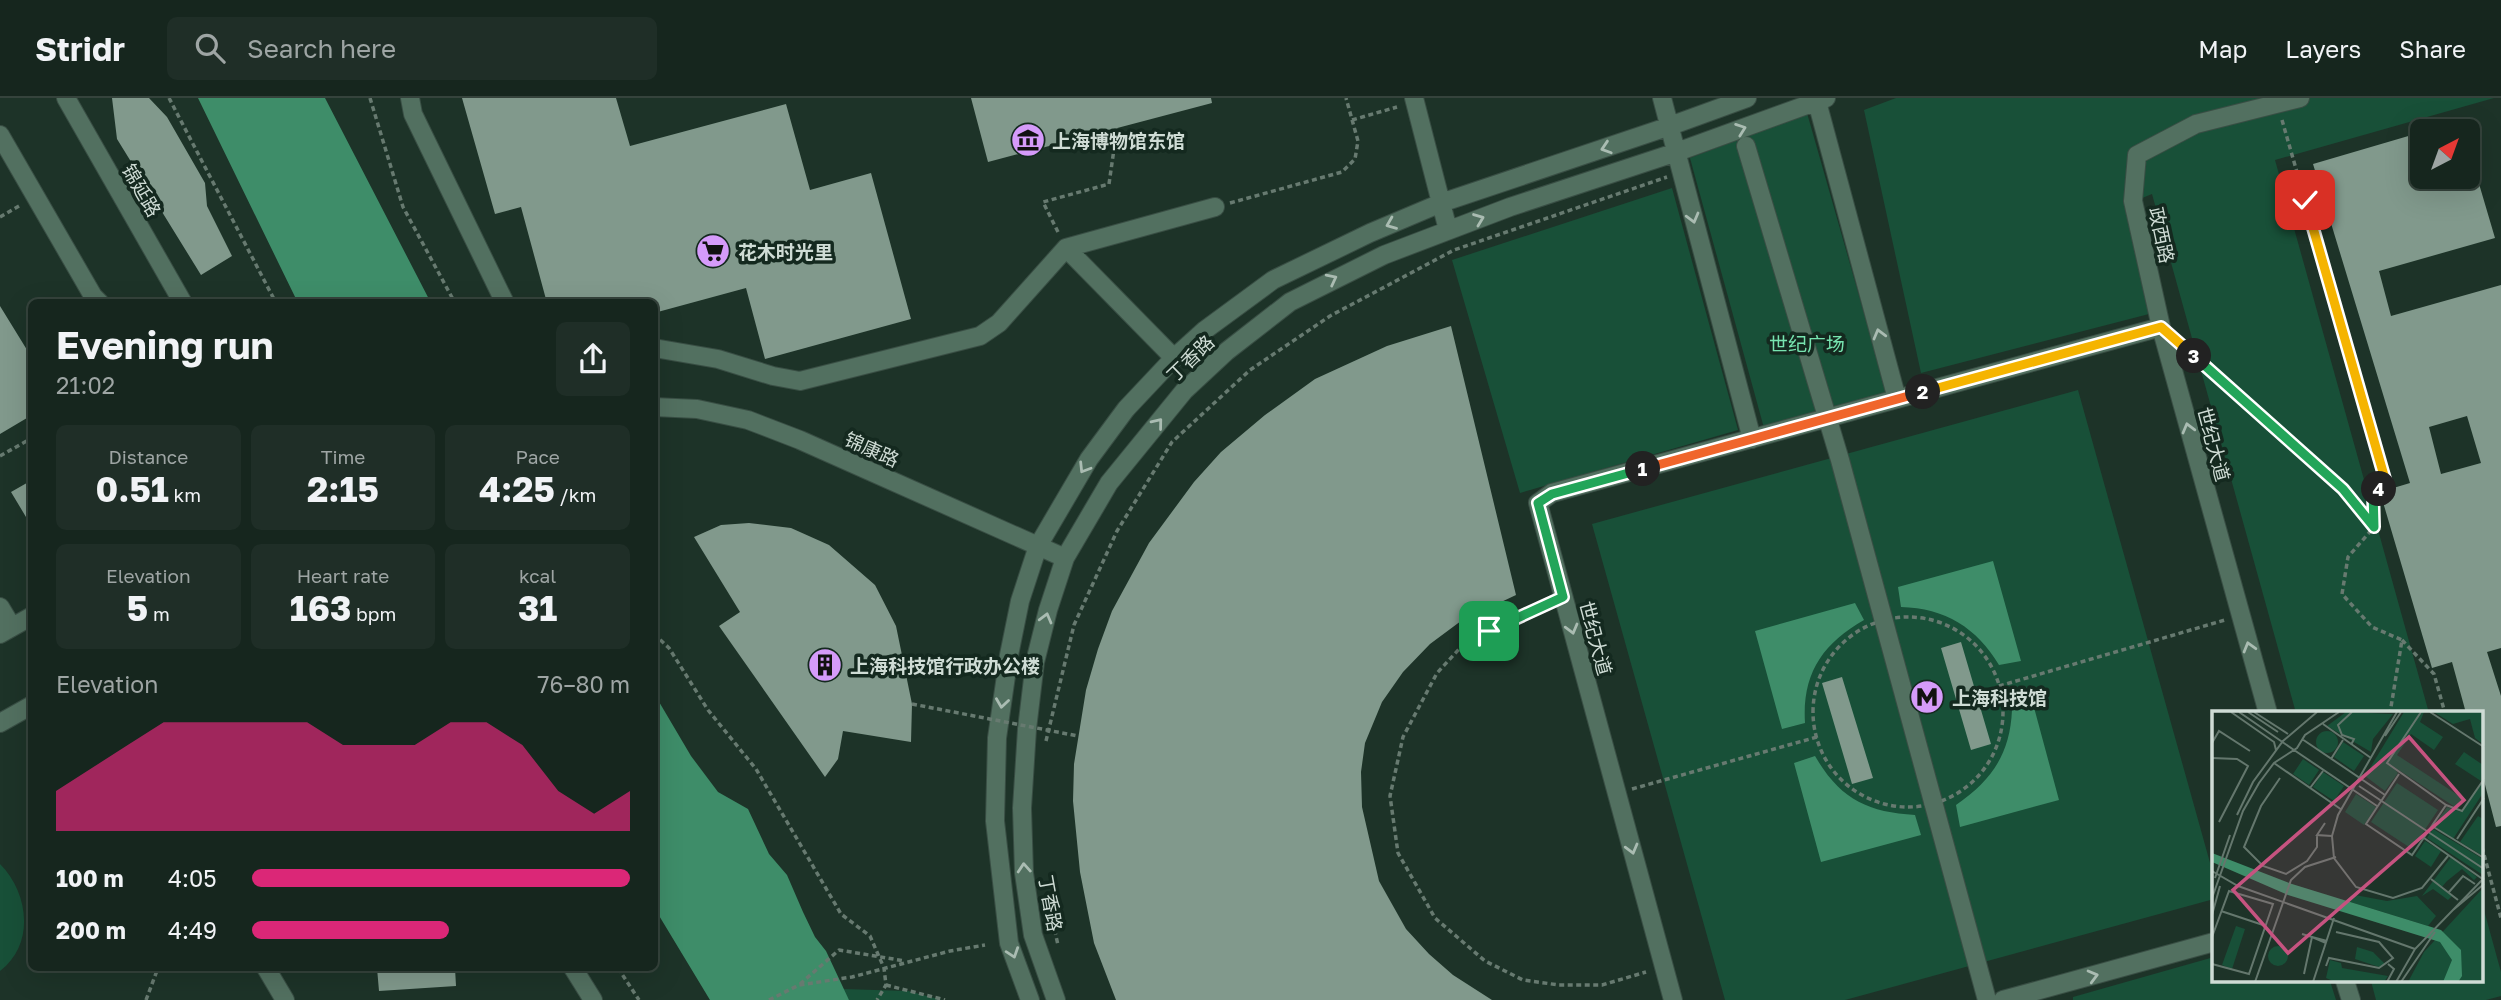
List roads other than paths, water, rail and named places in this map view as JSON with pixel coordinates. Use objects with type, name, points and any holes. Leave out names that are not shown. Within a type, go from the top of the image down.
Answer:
[{"type":"street","name":"锦延路","points":[[66,98],[181,299]]},
{"type":"street","points":[[410,98],[413,114],[503,299]]},
{"type":"street","points":[[1662,98],[1752,439]]},
{"type":"street","name":"丁香路","points":[[1030,1000],[1009,943],[995,821],[997,738],[1009,655],[1020,601],[1038,546],[1089,459],[1126,409],[1174,358],[1205,330],[1273,280],[1370,233],[1441,204],[1747,98]]},
{"type":"street","name":"政西路","points":[[2161,327],[2133,201],[2137,155],[2196,124],[2300,98]]},
{"type":"street","points":[[1819,99],[1896,400]]},
{"type":"street","name":"丁香路","points":[[1056,1000],[1033,935],[1024,873],[1022,808],[1035,662],[1065,558],[1109,483],[1184,391],[1227,351],[1290,302],[1384,255],[1510,207],[1677,152],[1819,99]]},
{"type":"street","points":[[1414,100],[1448,230]]},
{"type":"street","points":[[0,135],[96,299]]},
{"type":"street","points":[[1746,146],[1840,460],[1987,1000]]},
{"type":"street","points":[[658,349],[718,359],[773,376],[800,381],[980,336],[999,323],[1066,248],[1215,207]]},
{"type":"street","points":[[1066,248],[1174,358]]},
{"type":"street","name":"世纪大道","points":[[1673,1000],[1538,503],[1552,494],[2161,327],[2267,711]]},
{"type":"street","name":"锦康路","points":[[658,407],[697,409],[748,420],[800,440],[1065,558]]},
{"type":"street","points":[[0,607],[6,631],[28,618]]},
{"type":"street","points":[[0,723],[28,707]]},
{"type":"street","points":[[2003,1000],[2061,993],[2212,944]]},
{"type":"street","points":[[268,971],[285,1000]]},
{"type":"street","points":[[575,971],[593,1000]]},
{"type":"street","points":[[2345,982],[2351,1000]]},
{"type":"place","name":"上海博物馆东馆","points":[[1028,140]]},
{"type":"place","name":"花木时光里","points":[[713,251]]},
{"type":"place","name":"上海科技馆行政办公楼","points":[[825,665]]},
{"type":"place","name":"上海科技馆","points":[[1927,697]]},
{"type":"park label","name":"世纪广场","points":[[1807,343]]}]
